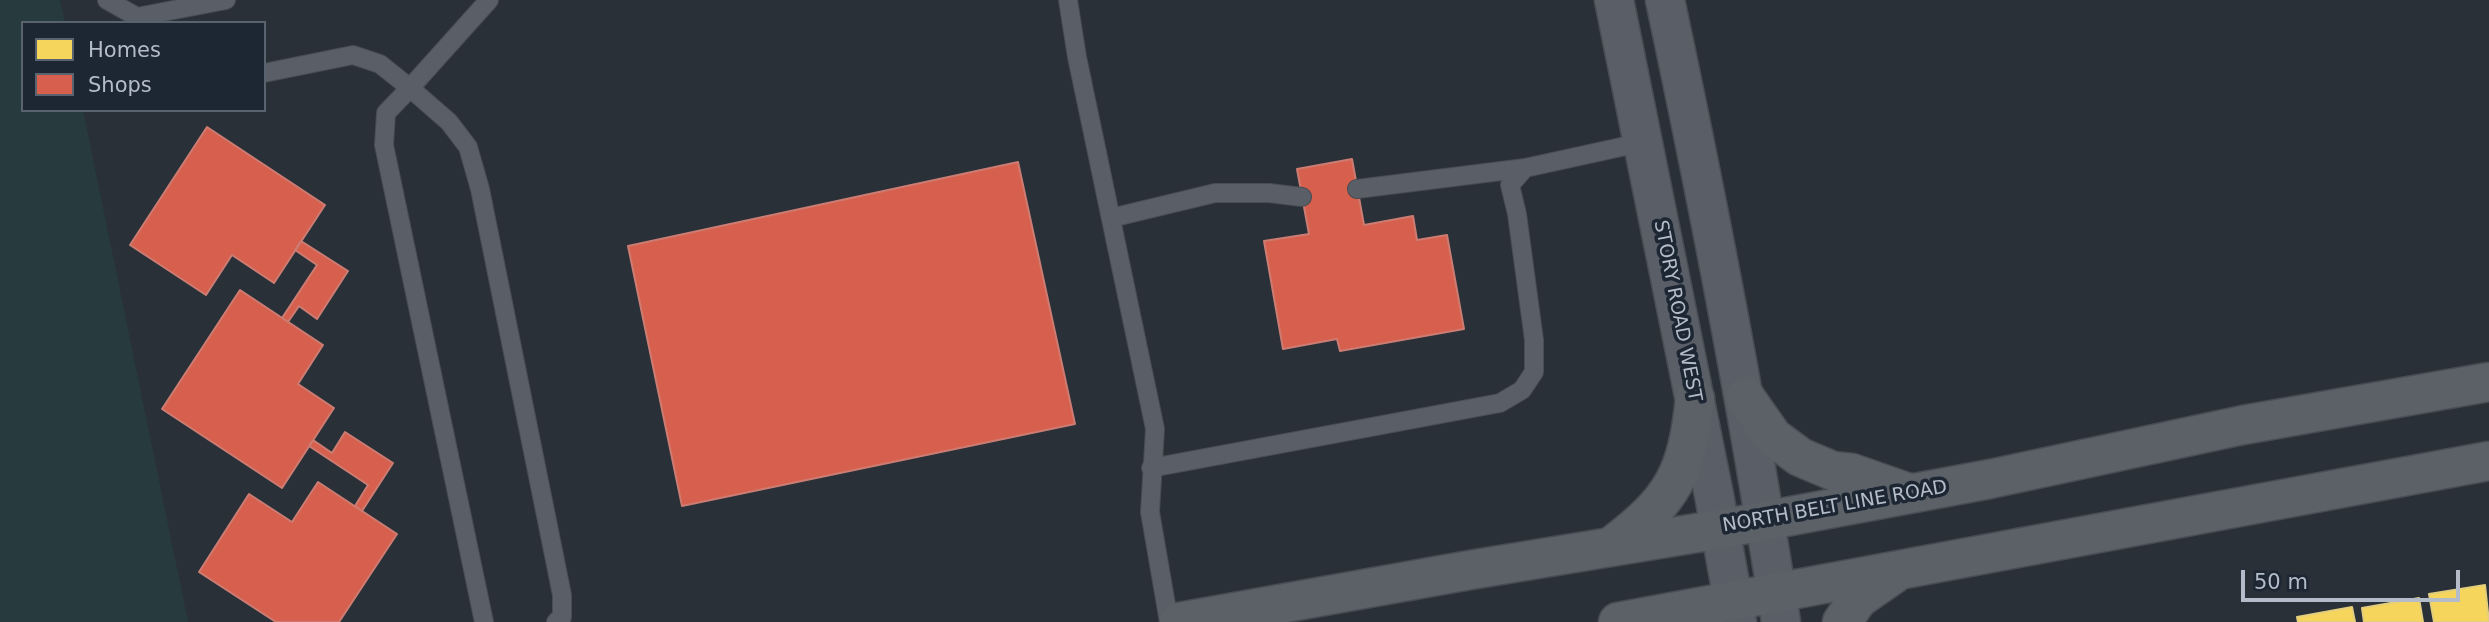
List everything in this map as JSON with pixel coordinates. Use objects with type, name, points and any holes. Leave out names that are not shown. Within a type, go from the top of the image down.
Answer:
[{"type":"main road","name":"NORTH BELT LINE ROAD","points":[[1179,622],[1721,529],[1911,494],[2243,425],[2489,382]]},
{"type":"main road","points":[[1745,397],[1773,437],[1800,457],[1825,468],[1852,473],[1911,494]]},
{"type":"main road","points":[[1611,546],[1639,525],[1657,507],[1672,486],[1682,468],[1690,440],[1695,398]]},
{"type":"main road","points":[[1618,622],[1779,608],[1898,572],[2489,461]]},
{"type":"main road","points":[[1842,622],[1858,599],[1898,572]]},
{"type":"street","name":"STORY ROAD WEST","points":[[1614,0],[1721,529],[1735,612]]},
{"type":"street","points":[[1665,0],[1745,397],[1779,608]]},
{"type":"lane","points":[[107,0],[137,17],[226,0]]},
{"type":"lane","points":[[484,622],[384,145],[386,113],[489,0]]},
{"type":"lane","points":[[1068,0],[1077,57],[1155,429],[1150,512],[1168,622]]},
{"type":"lane","points":[[266,73],[353,55],[380,64],[449,122],[468,147],[481,189],[562,595],[562,617],[556,622]]},
{"type":"lane","points":[[1357,189],[1525,168],[1644,142]]},
{"type":"lane","points":[[1152,468],[1500,403],[1522,390],[1534,372],[1534,340],[1517,214],[1510,185],[1525,168]]},
{"type":"lane","points":[[1111,218],[1215,193],[1269,193],[1302,197]]},
{"type":"green space","points":[[0,0],[60,0],[65,21],[21,21],[21,112],[83,112],[188,622],[0,622]]},
{"type":"building: Homes","points":[[2485,585],[2489,622],[2434,622],[2429,594]]},
{"type":"building: Homes","points":[[2419,598],[2423,622],[2364,622],[2362,608]]},
{"type":"building: Homes","points":[[2352,607],[2355,622],[2298,622],[2297,617]]},
{"type":"building: Shops","points":[[207,127],[325,205],[274,283],[232,255],[206,295],[130,245]]},
{"type":"building: Shops","points":[[1352,159],[1364,225],[1413,216],[1417,240],[1447,235],[1464,329],[1340,351],[1337,339],[1283,349],[1264,241],[1309,234],[1297,169]]},
{"type":"building: Shops","points":[[1018,162],[1075,424],[682,506],[628,246]]},
{"type":"building: Shops","points":[[301,241],[348,271],[317,319],[299,306],[288,322],[282,318],[317,265],[295,250]]},
{"type":"building: Shops","points":[[240,290],[323,345],[298,384],[334,408],[282,488],[162,409]]},
{"type":"building: Shops","points":[[345,432],[393,463],[362,511],[355,506],[368,485],[309,446],[313,440],[332,453]]},
{"type":"building: Shops","points":[[318,482],[397,534],[339,622],[276,622],[199,572],[249,494],[292,522]]}]
